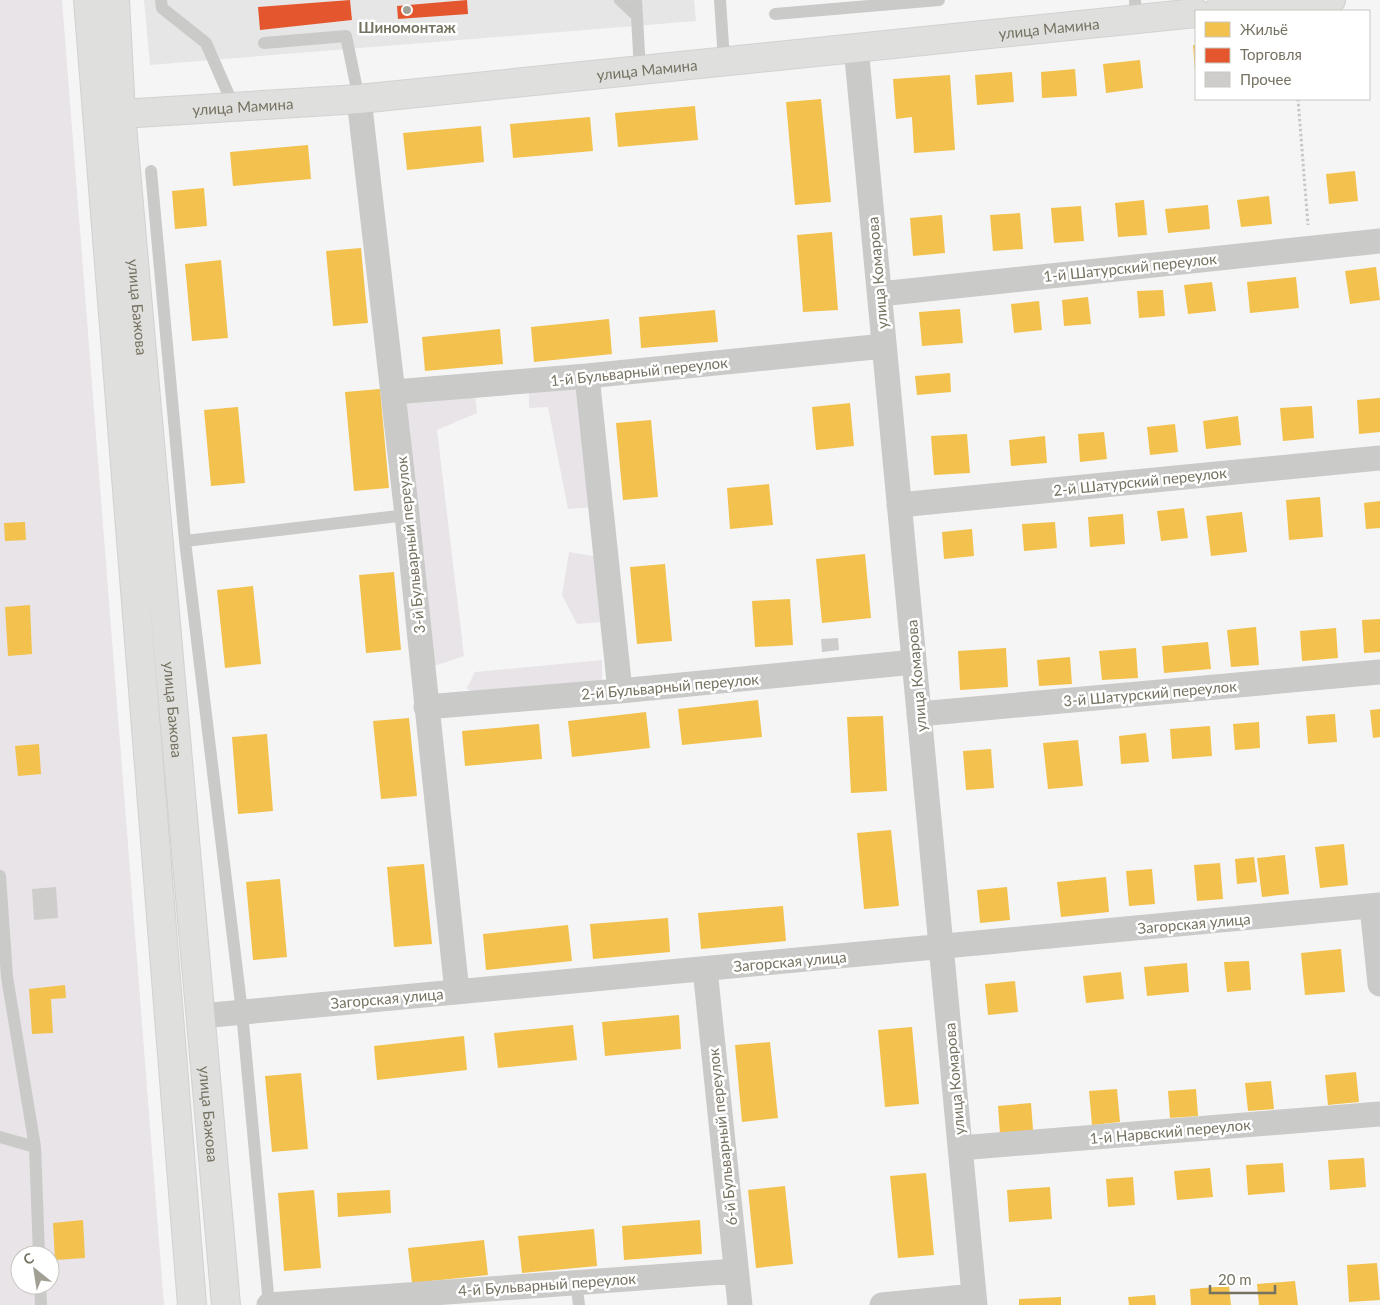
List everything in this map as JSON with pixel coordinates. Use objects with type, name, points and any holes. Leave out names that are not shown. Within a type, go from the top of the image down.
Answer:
[{"type":"main road","points":[[88,0],[109,115]]},
{"type":"main road","points":[[109,115],[115,0]]},
{"type":"main road","points":[[1228,10],[1331,0]]},
{"type":"main road","name":"улица Мамина","points":[[109,115],[360,99],[856,47],[1135,10],[1195,13]]},
{"type":"main road","name":"улица Бажова","points":[[109,115],[201,1016],[226,1305]]},
{"type":"main road","name":"улица Бажова","points":[[109,115],[192,1305]]},
{"type":"street","name":"улица Комарова","points":[[856,47],[975,1300]]},
{"type":"street","name":"3-й Бульварный переулок","points":[[360,99],[394,392],[457,992]]},
{"type":"street","name":"1-й Шатурский переулок","points":[[880,294],[1380,241]]},
{"type":"street","name":"1-й Бульварный переулок","points":[[394,392],[587,376],[884,346]]},
{"type":"street","points":[[587,376],[620,691]]},
{"type":"street","name":"2-й Шатурский переулок","points":[[900,505],[1380,458]]},
{"type":"street","name":"2-й Бульварный переулок","points":[[426,707],[620,691],[914,662]]},
{"type":"street","name":"3-й Шатурский переулок","points":[[919,714],[1380,672]]},
{"type":"street","name":"Загорская улица","points":[[201,1016],[1376,906]]},
{"type":"street","points":[[1376,906],[1380,984]]},
{"type":"street","name":"6-й Бульварный переулок","points":[[704,969],[740,1305]]},
{"type":"street","name":"1-й Нарвский переулок","points":[[960,1148],[1380,1114]]},
{"type":"street","name":"4-й Бульварный переулок","points":[[269,1305],[578,1294],[736,1271]]},
{"type":"street","points":[[882,1305],[975,1300]]},
{"type":"lane","points":[[161,0],[162,8],[206,43],[234,107]]},
{"type":"lane","points":[[620,0],[637,16]]},
{"type":"lane","points":[[636,0],[640,70]]},
{"type":"lane","points":[[720,0],[724,60]]},
{"type":"lane","points":[[775,14],[939,0]]},
{"type":"lane","points":[[264,43],[346,36],[360,99]]},
{"type":"lane","points":[[151,170],[185,540],[242,1012],[269,1305]]},
{"type":"lane","points":[[185,540],[407,515]]},
{"type":"lane","points":[[0,876],[4,976],[35,1147],[39,1245]]},
{"type":"lane","points":[[0,1137],[35,1147]]},
{"type":"path","points":[[1298,100],[1310,248]]},
{"type":"shaded area","points":[[0,0],[62,0],[164,1305],[0,1305]]},
{"type":"shaded area","points":[[144,0],[694,0],[696,21],[150,65]]},
{"type":"shaded area","points":[[580,387],[594,507],[568,509],[548,407],[529,408],[529,391]]},
{"type":"shaded area","points":[[475,394],[477,413],[437,430],[464,656],[434,666],[403,403]]},
{"type":"shaded area","points":[[569,552],[600,557],[602,622],[577,624],[562,595]]},
{"type":"shaded area","points":[[602,660],[602,685],[477,698],[467,688],[475,672]]},
{"type":"building: Жильё","points":[[1193,45],[1195,45],[1195,71]]},
{"type":"building: Жильё","points":[[1140,60],[1143,88],[1106,93],[1103,64]]},
{"type":"building: Жильё","points":[[1075,69],[1077,96],[1042,98],[1041,72]]},
{"type":"building: Жильё","points":[[1012,72],[1014,102],[977,105],[975,75]]},
{"type":"building: Жильё","points":[[950,75],[955,150],[914,153],[912,117],[896,119],[893,79]]},
{"type":"building: Жильё","points":[[821,99],[831,202],[795,205],[786,102]]},
{"type":"building: Жильё","points":[[695,106],[698,140],[618,147],[615,113]]},
{"type":"building: Жильё","points":[[590,117],[593,151],[513,158],[510,124]]},
{"type":"building: Жильё","points":[[481,126],[484,162],[407,170],[403,133]]},
{"type":"building: Жильё","points":[[308,145],[311,179],[233,186],[230,152]]},
{"type":"building: Жильё","points":[[1355,171],[1358,201],[1329,204],[1326,174]]},
{"type":"building: Жильё","points":[[204,188],[207,226],[175,229],[172,191]]},
{"type":"building: Жильё","points":[[1269,196],[1272,224],[1241,227],[1237,200]]},
{"type":"building: Жильё","points":[[1144,200],[1147,235],[1118,237],[1115,203]]},
{"type":"building: Жильё","points":[[1208,205],[1210,229],[1168,233],[1165,209]]},
{"type":"building: Жильё","points":[[1081,206],[1084,241],[1054,243],[1051,208]]},
{"type":"building: Жильё","points":[[1020,213],[1023,249],[993,251],[990,215]]},
{"type":"building: Жильё","points":[[942,215],[945,253],[913,256],[910,218]]},
{"type":"building: Жильё","points":[[832,232],[838,310],[803,312],[797,235]]},
{"type":"building: Жильё","points":[[361,248],[368,323],[333,326],[326,251]]},
{"type":"building: Жильё","points":[[221,260],[228,338],[192,341],[185,264]]},
{"type":"building: Жильё","points":[[1376,267],[1380,300],[1350,304],[1345,271]]},
{"type":"building: Жильё","points":[[1296,277],[1299,308],[1250,313],[1247,282]]},
{"type":"building: Жильё","points":[[1212,282],[1216,311],[1188,314],[1184,285]]},
{"type":"building: Жильё","points":[[1163,290],[1165,316],[1139,318],[1137,291]]},
{"type":"building: Жильё","points":[[1088,297],[1091,324],[1064,326],[1062,300]]},
{"type":"building: Жильё","points":[[1039,301],[1042,330],[1014,333],[1011,304]]},
{"type":"building: Жильё","points":[[960,309],[963,343],[922,346],[919,312]]},
{"type":"building: Жильё","points":[[715,310],[718,342],[641,348],[639,317]]},
{"type":"building: Жильё","points":[[609,319],[612,354],[534,362],[531,327]]},
{"type":"building: Жильё","points":[[500,329],[503,364],[425,371],[422,337]]},
{"type":"building: Жильё","points":[[950,373],[951,392],[917,395],[915,376]]},
{"type":"building: Жильё","points":[[380,389],[389,488],[354,491],[345,392]]},
{"type":"building: Жильё","points":[[1380,398],[1380,432],[1359,434],[1357,400]]},
{"type":"building: Жильё","points":[[850,403],[854,446],[816,450],[812,407]]},
{"type":"building: Жильё","points":[[1312,406],[1314,438],[1283,441],[1280,408]]},
{"type":"building: Жильё","points":[[238,407],[245,483],[211,486],[204,410]]},
{"type":"building: Жильё","points":[[1238,416],[1241,445],[1206,449],[1203,421]]},
{"type":"building: Жильё","points":[[651,420],[658,497],[623,500],[616,423]]},
{"type":"building: Жильё","points":[[1175,424],[1178,452],[1150,455],[1147,427]]},
{"type":"building: Жильё","points":[[1104,432],[1107,459],[1080,462],[1078,434]]},
{"type":"building: Жильё","points":[[967,434],[970,473],[934,475],[931,436]]},
{"type":"building: Жильё","points":[[1045,436],[1047,463],[1011,466],[1009,440]]},
{"type":"building: Жильё","points":[[769,484],[773,525],[730,529],[727,488]]},
{"type":"building: Жильё","points":[[1320,497],[1323,537],[1289,540],[1286,500]]},
{"type":"building: Жильё","points":[[1380,501],[1380,528],[1366,529],[1364,503]]},
{"type":"building: Жильё","points":[[1184,508],[1188,538],[1161,541],[1157,511]]},
{"type":"building: Жильё","points":[[1242,512],[1247,552],[1211,556],[1206,516]]},
{"type":"building: Жильё","points":[[1123,514],[1125,544],[1090,547],[1088,517]]},
{"type":"building: Жильё","points":[[25,522],[26,540],[5,541],[4,523]]},
{"type":"building: Жильё","points":[[1055,522],[1057,548],[1024,551],[1022,524]]},
{"type":"building: Жильё","points":[[972,529],[974,556],[944,559],[942,532]]},
{"type":"building: Жильё","points":[[865,554],[871,618],[822,623],[816,559]]},
{"type":"building: Жильё","points":[[665,564],[672,641],[637,644],[630,567]]},
{"type":"building: Жильё","points":[[394,572],[401,650],[366,653],[359,575]]},
{"type":"building: Жильё","points":[[253,586],[261,664],[225,668],[217,590]]},
{"type":"building: Жильё","points":[[790,599],[793,645],[755,647],[752,601]]},
{"type":"building: Жильё","points":[[30,605],[32,654],[8,656],[5,607]]},
{"type":"building: Жильё","points":[[1380,619],[1380,652],[1364,653],[1362,620]]},
{"type":"building: Жильё","points":[[1256,627],[1259,665],[1231,667],[1227,630]]},
{"type":"building: Жильё","points":[[1336,628],[1338,658],[1302,661],[1300,631]]},
{"type":"building: Жильё","points":[[1208,642],[1211,669],[1164,673],[1162,646]]},
{"type":"building: Жильё","points":[[1006,648],[1008,687],[960,690],[958,651]]},
{"type":"building: Жильё","points":[[1136,648],[1138,678],[1102,680],[1099,651]]},
{"type":"building: Жильё","points":[[1070,657],[1072,684],[1039,686],[1037,660]]},
{"type":"building: Жильё","points":[[758,700],[762,737],[682,745],[678,709]]},
{"type":"building: Жильё","points":[[1380,709],[1380,737],[1373,738],[1370,710]]},
{"type":"building: Жильё","points":[[646,712],[650,748],[572,757],[568,721]]},
{"type":"building: Жильё","points":[[1335,714],[1337,742],[1308,744],[1306,716]]},
{"type":"building: Жильё","points":[[883,716],[887,791],[851,793],[847,717]]},
{"type":"building: Жильё","points":[[409,718],[417,796],[381,799],[373,721]]},
{"type":"building: Жильё","points":[[1259,722],[1260,748],[1235,750],[1233,724]]},
{"type":"building: Жильё","points":[[539,724],[542,759],[465,766],[462,731]]},
{"type":"building: Жильё","points":[[1210,726],[1212,756],[1172,759],[1170,729]]},
{"type":"building: Жильё","points":[[1146,733],[1149,762],[1121,764],[1119,736]]},
{"type":"building: Жильё","points":[[267,734],[273,811],[238,814],[232,737]]},
{"type":"building: Жильё","points":[[1078,740],[1083,786],[1048,789],[1043,743]]},
{"type":"building: Жильё","points":[[39,744],[41,774],[18,776],[15,746]]},
{"type":"building: Жильё","points":[[991,749],[994,788],[966,790],[963,751]]},
{"type":"building: Жильё","points":[[891,830],[899,906],[864,909],[857,833]]},
{"type":"building: Жильё","points":[[1344,844],[1348,885],[1320,888],[1315,847]]},
{"type":"building: Жильё","points":[[1285,855],[1289,894],[1262,897],[1257,858]]},
{"type":"building: Жильё","points":[[1254,857],[1257,882],[1237,884],[1235,859]]},
{"type":"building: Жильё","points":[[1220,863],[1223,899],[1197,901],[1194,865]]},
{"type":"building: Жильё","points":[[424,864],[432,944],[394,947],[387,867]]},
{"type":"building: Жильё","points":[[1152,869],[1155,904],[1129,906],[1126,871]]},
{"type":"building: Жильё","points":[[1106,877],[1109,912],[1061,917],[1057,882]]},
{"type":"building: Жильё","points":[[280,879],[287,957],[253,960],[246,882]]},
{"type":"building: Жильё","points":[[1007,887],[1010,920],[980,923],[977,890]]},
{"type":"building: Жильё","points":[[783,906],[786,941],[701,949],[698,913]]},
{"type":"building: Жильё","points":[[668,918],[670,952],[593,959],[590,924]]},
{"type":"building: Жильё","points":[[568,925],[572,961],[486,970],[483,934]]},
{"type":"building: Жильё","points":[[1341,949],[1345,992],[1305,995],[1301,953]]},
{"type":"building: Жильё","points":[[1249,961],[1251,990],[1227,992],[1224,962]]},
{"type":"building: Жильё","points":[[1187,963],[1189,992],[1147,996],[1144,967]]},
{"type":"building: Жильё","points":[[1121,972],[1124,999],[1086,1003],[1083,976]]},
{"type":"building: Жильё","points":[[1015,981],[1018,1012],[988,1015],[985,984]]},
{"type":"building: Жильё","points":[[65,985],[66,998],[51,999],[53,1033],[32,1034],[29,989]]},
{"type":"building: Жильё","points":[[679,1015],[681,1049],[605,1056],[602,1022]]},
{"type":"building: Жильё","points":[[573,1025],[577,1060],[498,1068],[494,1033]]},
{"type":"building: Жильё","points":[[912,1027],[919,1104],[885,1107],[878,1030]]},
{"type":"building: Жильё","points":[[464,1036],[467,1070],[377,1080],[374,1046]]},
{"type":"building: Жильё","points":[[770,1042],[778,1118],[742,1122],[735,1045]]},
{"type":"building: Жильё","points":[[1356,1072],[1359,1102],[1328,1105],[1325,1075]]},
{"type":"building: Жильё","points":[[301,1073],[308,1149],[272,1152],[265,1076]]},
{"type":"building: Жильё","points":[[1271,1081],[1274,1109],[1248,1111],[1245,1083]]},
{"type":"building: Жильё","points":[[1117,1089],[1120,1122],[1092,1125],[1089,1091]]},
{"type":"building: Жильё","points":[[1196,1089],[1198,1116],[1170,1118],[1168,1091]]},
{"type":"building: Жильё","points":[[1031,1103],[1033,1130],[1000,1134],[998,1106]]},
{"type":"building: Жильё","points":[[1364,1158],[1366,1187],[1330,1190],[1328,1160]]},
{"type":"building: Жильё","points":[[1283,1163],[1285,1192],[1248,1195],[1246,1165]]},
{"type":"building: Жильё","points":[[1210,1168],[1213,1197],[1177,1200],[1174,1171]]},
{"type":"building: Жильё","points":[[926,1173],[934,1255],[898,1258],[890,1176]]},
{"type":"building: Жильё","points":[[1133,1177],[1135,1205],[1108,1207],[1106,1179]]},
{"type":"building: Жильё","points":[[785,1186],[793,1264],[756,1268],[748,1190]]},
{"type":"building: Жильё","points":[[1050,1187],[1052,1219],[1009,1222],[1007,1190]]},
{"type":"building: Жильё","points":[[314,1190],[321,1268],[284,1271],[278,1193]]},
{"type":"building: Жильё","points":[[390,1190],[391,1213],[338,1217],[337,1193]]},
{"type":"building: Жильё","points":[[83,1220],[85,1258],[60,1260],[60,1245],[54,1245],[53,1223]]},
{"type":"building: Жильё","points":[[700,1220],[702,1254],[624,1260],[622,1226]]},
{"type":"building: Жильё","points":[[594,1229],[597,1266],[522,1273],[518,1236]]},
{"type":"building: Жильё","points":[[484,1240],[488,1275],[412,1283],[408,1248]]},
{"type":"building: Жильё","points":[[1377,1263],[1380,1300],[1349,1302],[1347,1265]]},
{"type":"building: Жильё","points":[[1295,1281],[1298,1305],[1259,1305],[1257,1284]]},
{"type":"building: Жильё","points":[[1229,1286],[1231,1305],[1191,1305],[1190,1289]]},
{"type":"building: Жильё","points":[[1155,1295],[1156,1305],[1129,1305],[1128,1297]]},
{"type":"building: Жильё","points":[[1061,1297],[1061,1305],[1019,1305],[1019,1299]]},
{"type":"building: Торговля","points":[[350,0],[352,20],[260,30],[258,7]]},
{"type":"building: Торговля","points":[[467,0],[468,14],[398,19],[397,6]]},
{"type":"building: Прочее","points":[[838,638],[839,650],[822,652],[821,639]]},
{"type":"building: Прочее","points":[[56,887],[58,918],[34,920],[32,889]]},
{"type":"place","name":"Шиномонтаж","points":[[407,10]]}]
